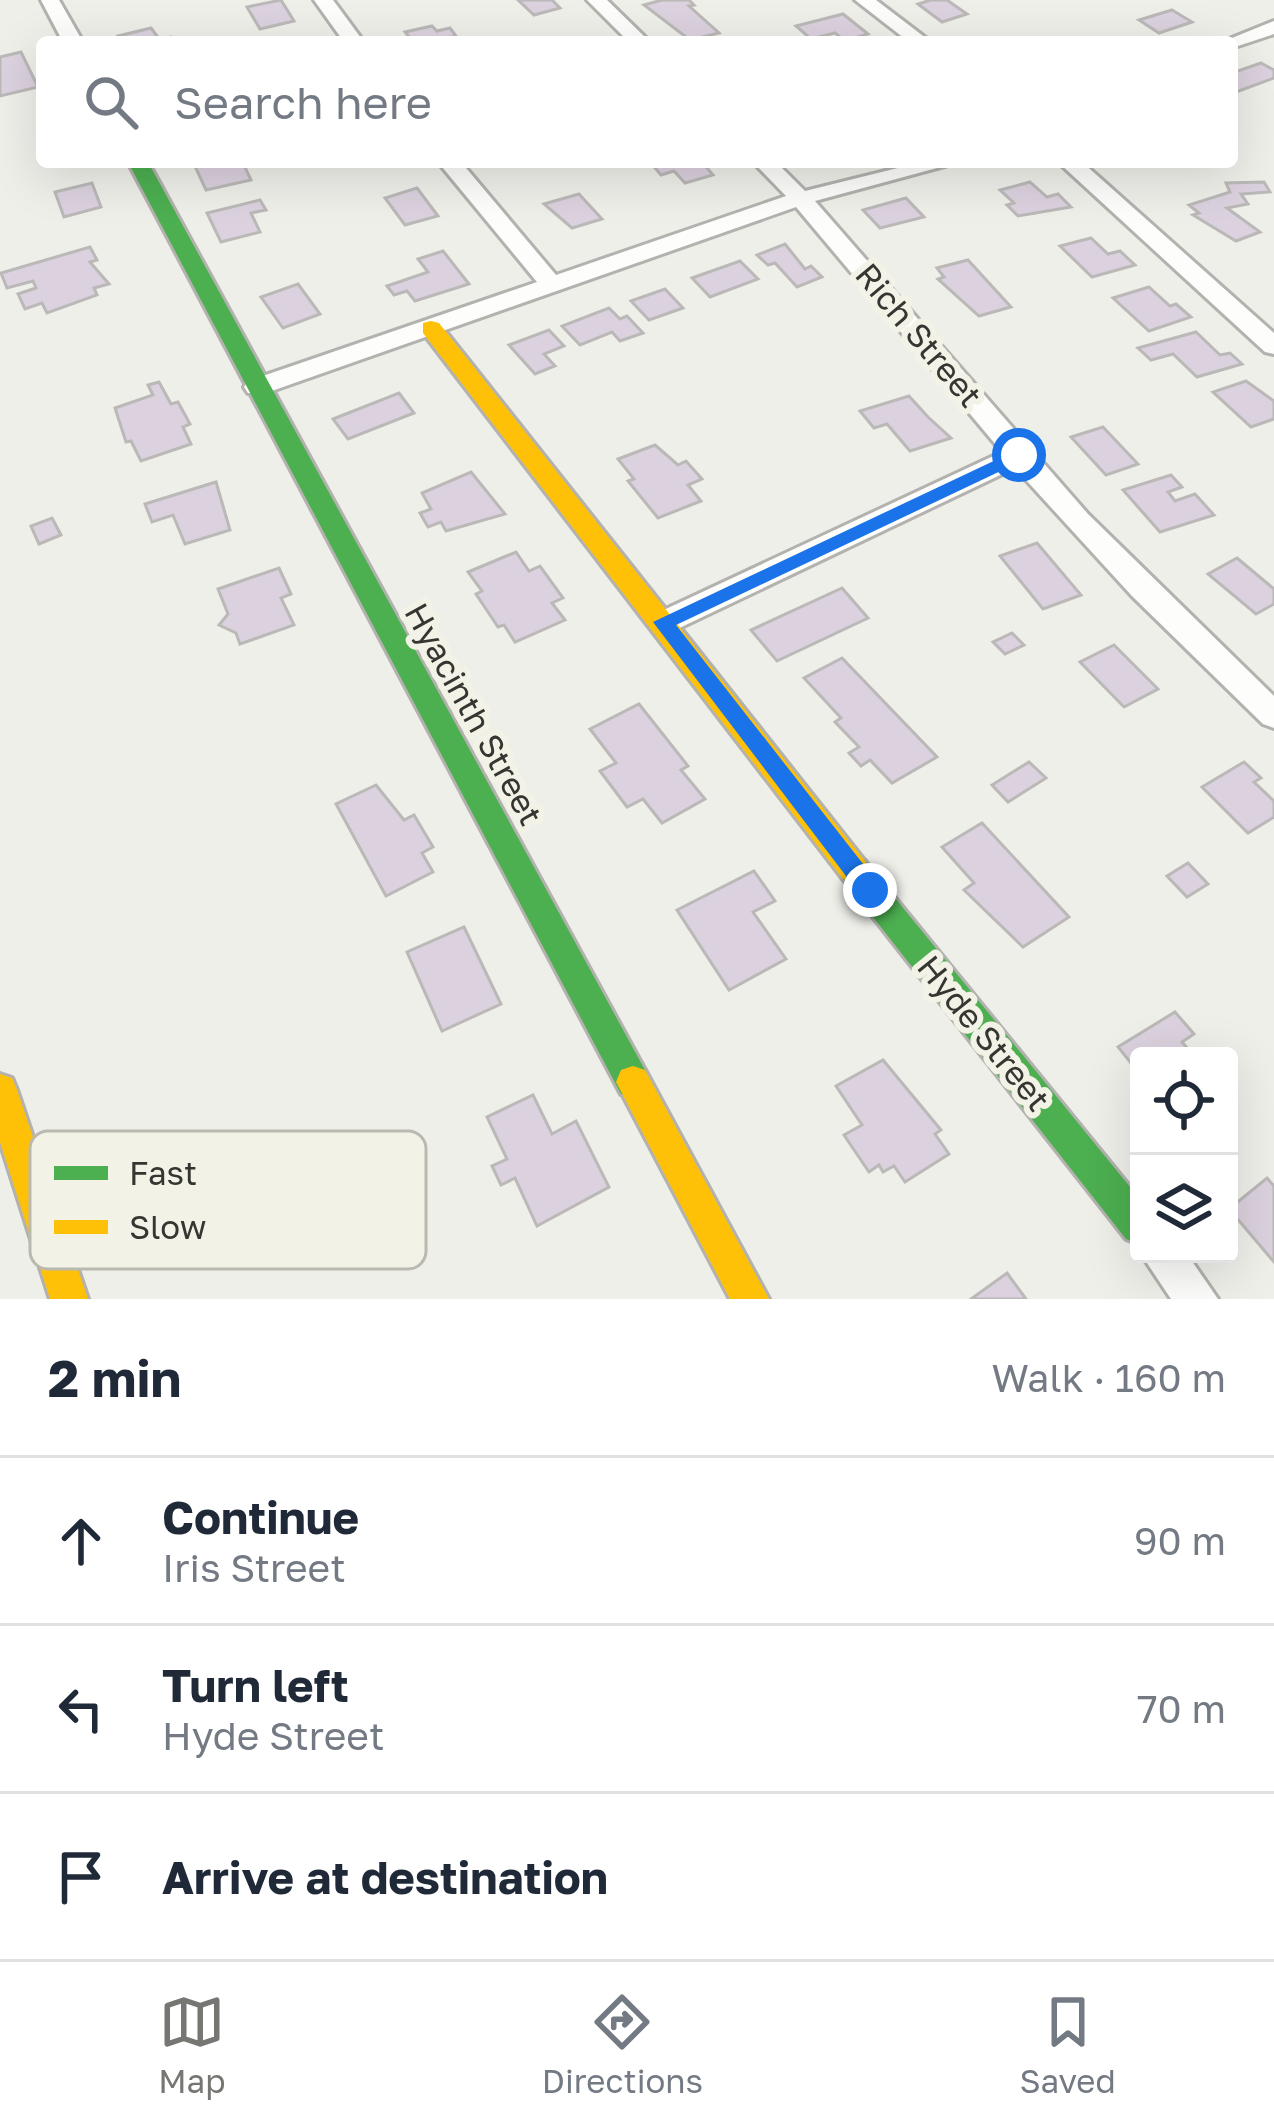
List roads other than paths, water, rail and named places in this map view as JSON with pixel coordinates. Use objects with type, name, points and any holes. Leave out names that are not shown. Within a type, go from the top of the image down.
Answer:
[{"type":"main road","name":"Hyacinth Street","points":[[142,168],[750,1299]]},
{"type":"main road","name":"Hyde Street","points":[[431,328],[1130,1215]]},
{"type":"main road","points":[[0,1090],[30,1181]]},
{"type":"main road","points":[[59,1269],[69,1299]]},
{"type":"street","points":[[50,0],[70,36]]},
{"type":"street","points":[[323,0],[350,36]]},
{"type":"street","points":[[596,0],[634,36]]},
{"type":"street","points":[[864,0],[913,36]]},
{"type":"street","points":[[1238,40],[1274,27]]},
{"type":"street","points":[[454,168],[553,286]]},
{"type":"street","name":"Rich Street","points":[[770,168],[802,198],[1019,455],[1184,631],[1274,715]]},
{"type":"street","points":[[257,387],[802,198],[924,168]]},
{"type":"street","points":[[1076,168],[1274,346]]},
{"type":"street","points":[[663,622],[1019,455]]},
{"type":"street","points":[[1168,1263],[1197,1299]]}]
